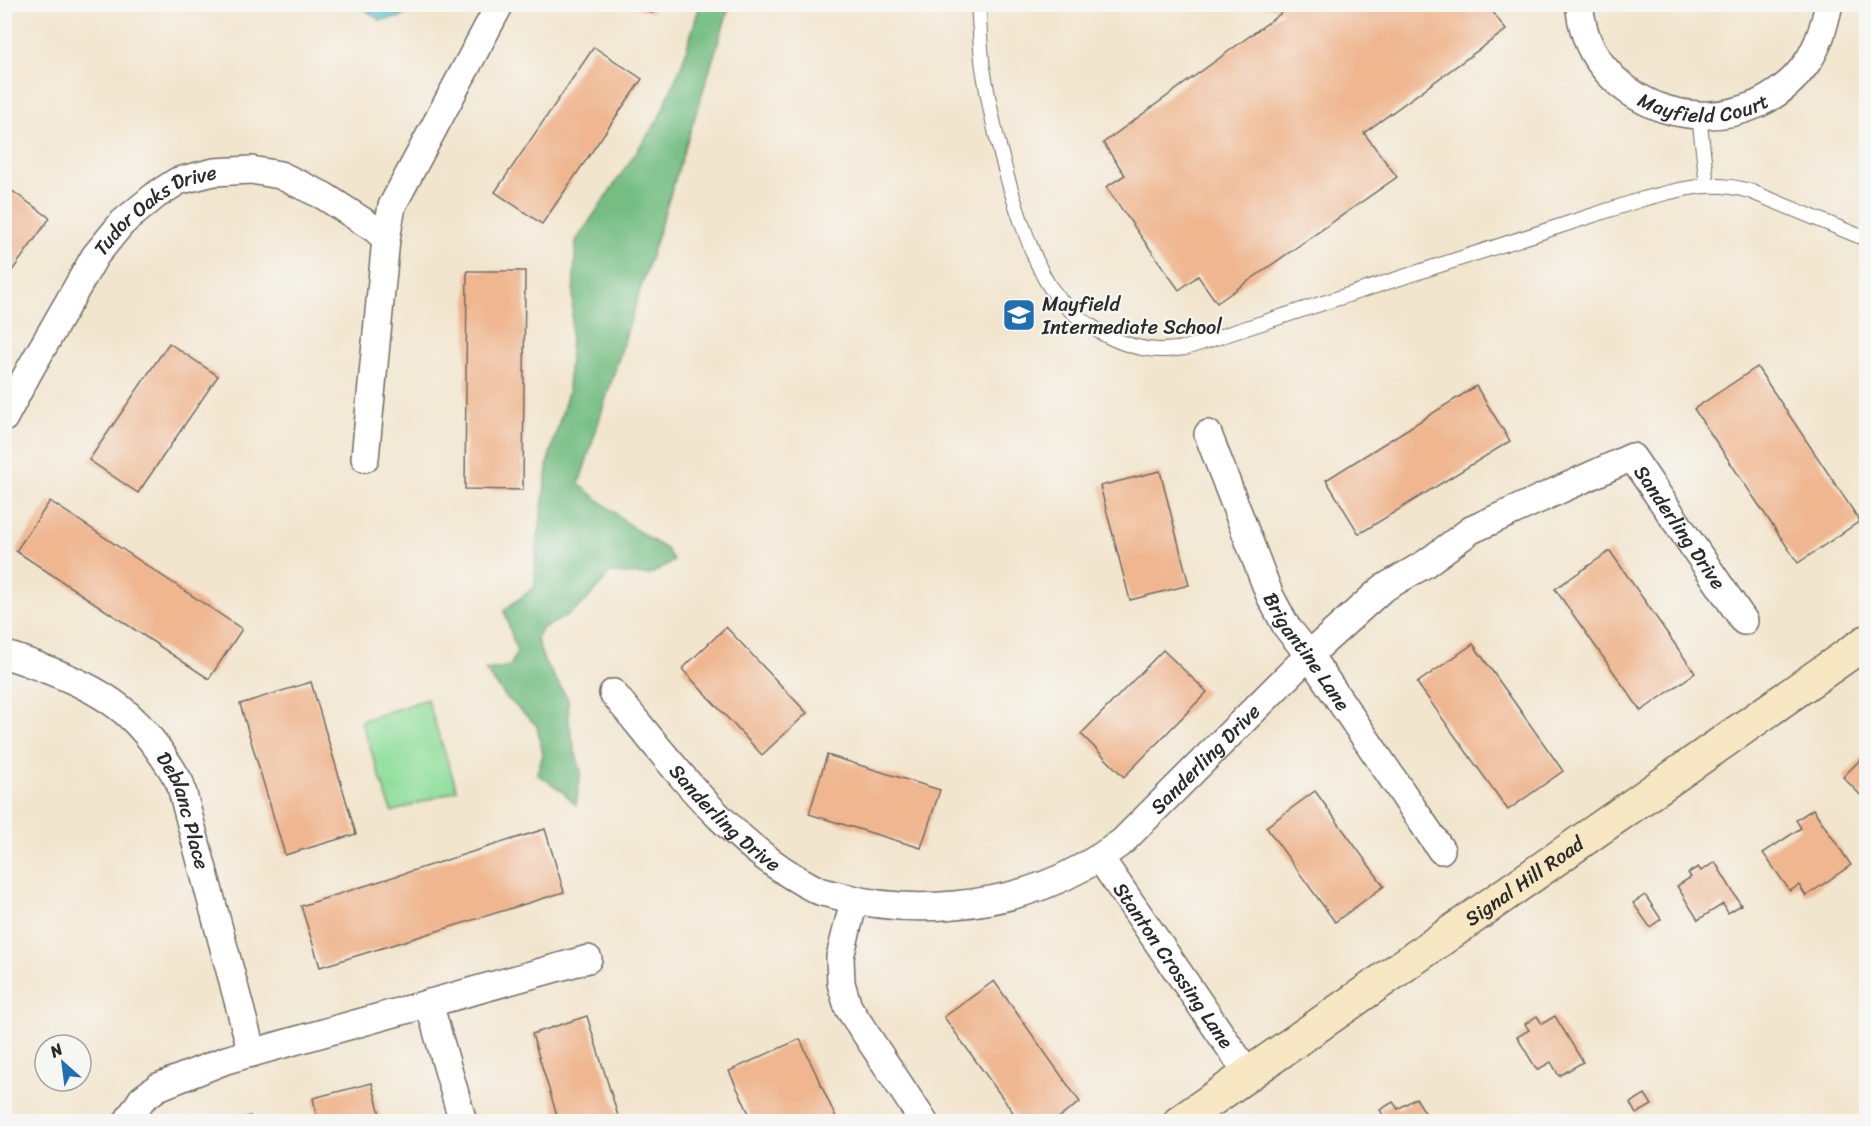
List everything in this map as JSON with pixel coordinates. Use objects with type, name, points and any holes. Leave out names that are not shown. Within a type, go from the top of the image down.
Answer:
[{"type":"main road","name":"Signal Hill Road","points":[[1180,1122],[1866,642]]},
{"type":"street","points":[[365,458],[386,239],[393,206],[500,4]]},
{"type":"street","name":"Mayfield Court","points":[[1579,4],[1582,26],[1593,52],[1614,79],[1635,96],[1666,111],[1699,116],[1722,115],[1755,105],[1781,90],[1806,64],[1822,36],[1829,4]]},
{"type":"street","name":"Tudor Oaks Drive","points":[[4,418],[95,256],[122,223],[156,195],[178,181],[214,172],[251,170],[280,175],[324,196],[375,229],[386,239]]},
{"type":"street","name":"Brigantine Lane","points":[[1208,434],[1270,596],[1286,626],[1309,656],[1441,850]]},
{"type":"street","name":"Sanderling Drive","points":[[613,693],[701,799],[769,860],[818,891],[854,900],[899,907],[939,907],[989,902],[1034,891],[1100,858],[1122,842],[1309,656],[1382,589],[1425,564],[1471,530],[1632,457],[1744,621]]},
{"type":"street","name":"Deblanc Place","points":[[4,655],[76,680],[110,700],[135,719],[160,749],[180,783],[252,1053]]},
{"type":"street","name":"Stanton Crossing Lane","points":[[1100,858],[1248,1074]]},
{"type":"street","points":[[854,900],[840,957],[840,983],[848,1007],[924,1122]]},
{"type":"street","points":[[127,1122],[142,1099],[158,1087],[226,1060],[588,959]]},
{"type":"street","points":[[429,1003],[463,1122]]},
{"type":"lane","points":[[978,4],[983,67],[996,132],[1016,208],[1032,250],[1050,286],[1070,310],[1094,328],[1138,347],[1161,350],[1185,348],[1643,199],[1707,185],[1732,186],[1752,192],[1866,239]]},
{"type":"lane","points":[[1699,116],[1707,185]]},
{"type":"green space","points":[[700,5],[730,5],[579,484],[636,530],[666,549],[674,561],[649,575],[610,573],[580,606],[541,629],[537,640],[544,661],[568,699],[569,723],[581,771],[576,805],[562,791],[537,774],[543,754],[537,726],[506,697],[485,670],[510,666],[517,652],[504,610],[535,587],[535,565],[548,461],[568,392],[576,241],[658,120],[682,64]]},
{"type":"green space","points":[[427,699],[457,790],[392,812],[361,721]]},
{"type":"water","points":[[359,5],[415,5],[401,17],[380,20]]},
{"type":"building","points":[[626,4],[654,4],[652,13]]},
{"type":"building","points":[[1255,4],[1487,4],[1506,30],[1364,133],[1397,177],[1217,303],[1198,276],[1179,290],[1106,187],[1125,175],[1103,143],[1284,11]]},
{"type":"building","points":[[594,47],[642,79],[542,224],[495,192]]},
{"type":"building","points":[[8,188],[50,218],[4,282],[4,193]]},
{"type":"building","points":[[467,271],[525,271],[523,490],[465,489]]},
{"type":"building","points":[[169,343],[218,376],[138,493],[89,460]]},
{"type":"building","points":[[1757,367],[1860,521],[1798,563],[1694,409]]},
{"type":"building","points":[[1476,386],[1510,441],[1359,534],[1326,480]]},
{"type":"building","points":[[1160,471],[1189,585],[1130,600],[1100,486]]},
{"type":"building","points":[[50,501],[242,629],[209,679],[16,551]]},
{"type":"building","points":[[1610,551],[1695,673],[1641,711],[1555,589]]},
{"type":"building","points":[[726,627],[807,713],[762,755],[682,669]]},
{"type":"building","points":[[1473,644],[1563,771],[1508,810],[1417,683]]},
{"type":"building","points":[[1163,650],[1207,692],[1124,777],[1081,734]]},
{"type":"building","points":[[311,682],[356,834],[285,855],[240,704]]},
{"type":"building","points":[[1866,754],[1866,801],[1843,777]]},
{"type":"building","points":[[827,755],[940,790],[921,848],[809,814]]},
{"type":"building","points":[[1315,791],[1384,886],[1335,922],[1266,827]]},
{"type":"building","points":[[1813,809],[1851,865],[1806,896],[1799,885],[1790,891],[1763,853],[1801,828],[1796,820]]},
{"type":"building","points":[[545,829],[564,892],[320,967],[301,906]]},
{"type":"building","points":[[1715,862],[1741,905],[1728,913],[1723,904],[1698,920],[1677,886],[1691,877],[1688,873],[1698,867],[1701,871]]},
{"type":"building","points":[[1645,895],[1661,919],[1650,927],[1633,903]]},
{"type":"building","points":[[994,981],[1080,1102],[1053,1122],[1020,1122],[944,1017]]},
{"type":"building","points":[[587,1016],[620,1122],[559,1122],[532,1034]]},
{"type":"building","points":[[1537,1016],[1542,1024],[1555,1016],[1583,1062],[1559,1076],[1551,1062],[1537,1070],[1517,1037],[1529,1030],[1525,1024]]},
{"type":"building","points":[[800,1039],[838,1122],[753,1122],[729,1071]]},
{"type":"building","points":[[372,1083],[382,1122],[318,1122],[313,1098]]},
{"type":"building","points":[[1645,1094],[1652,1105],[1636,1114],[1630,1103]]},
{"type":"building","points":[[1416,1098],[1431,1122],[1377,1122],[1384,1117],[1380,1110],[1393,1102],[1398,1109]]},
{"type":"building","points":[[250,1116],[251,1122],[233,1122],[233,1121]]},
{"type":"building","points":[[1586,1116],[1589,1122],[1575,1122]]},
{"type":"place","name":"Mayfield Intermediate School","points":[[1019,315]]}]
